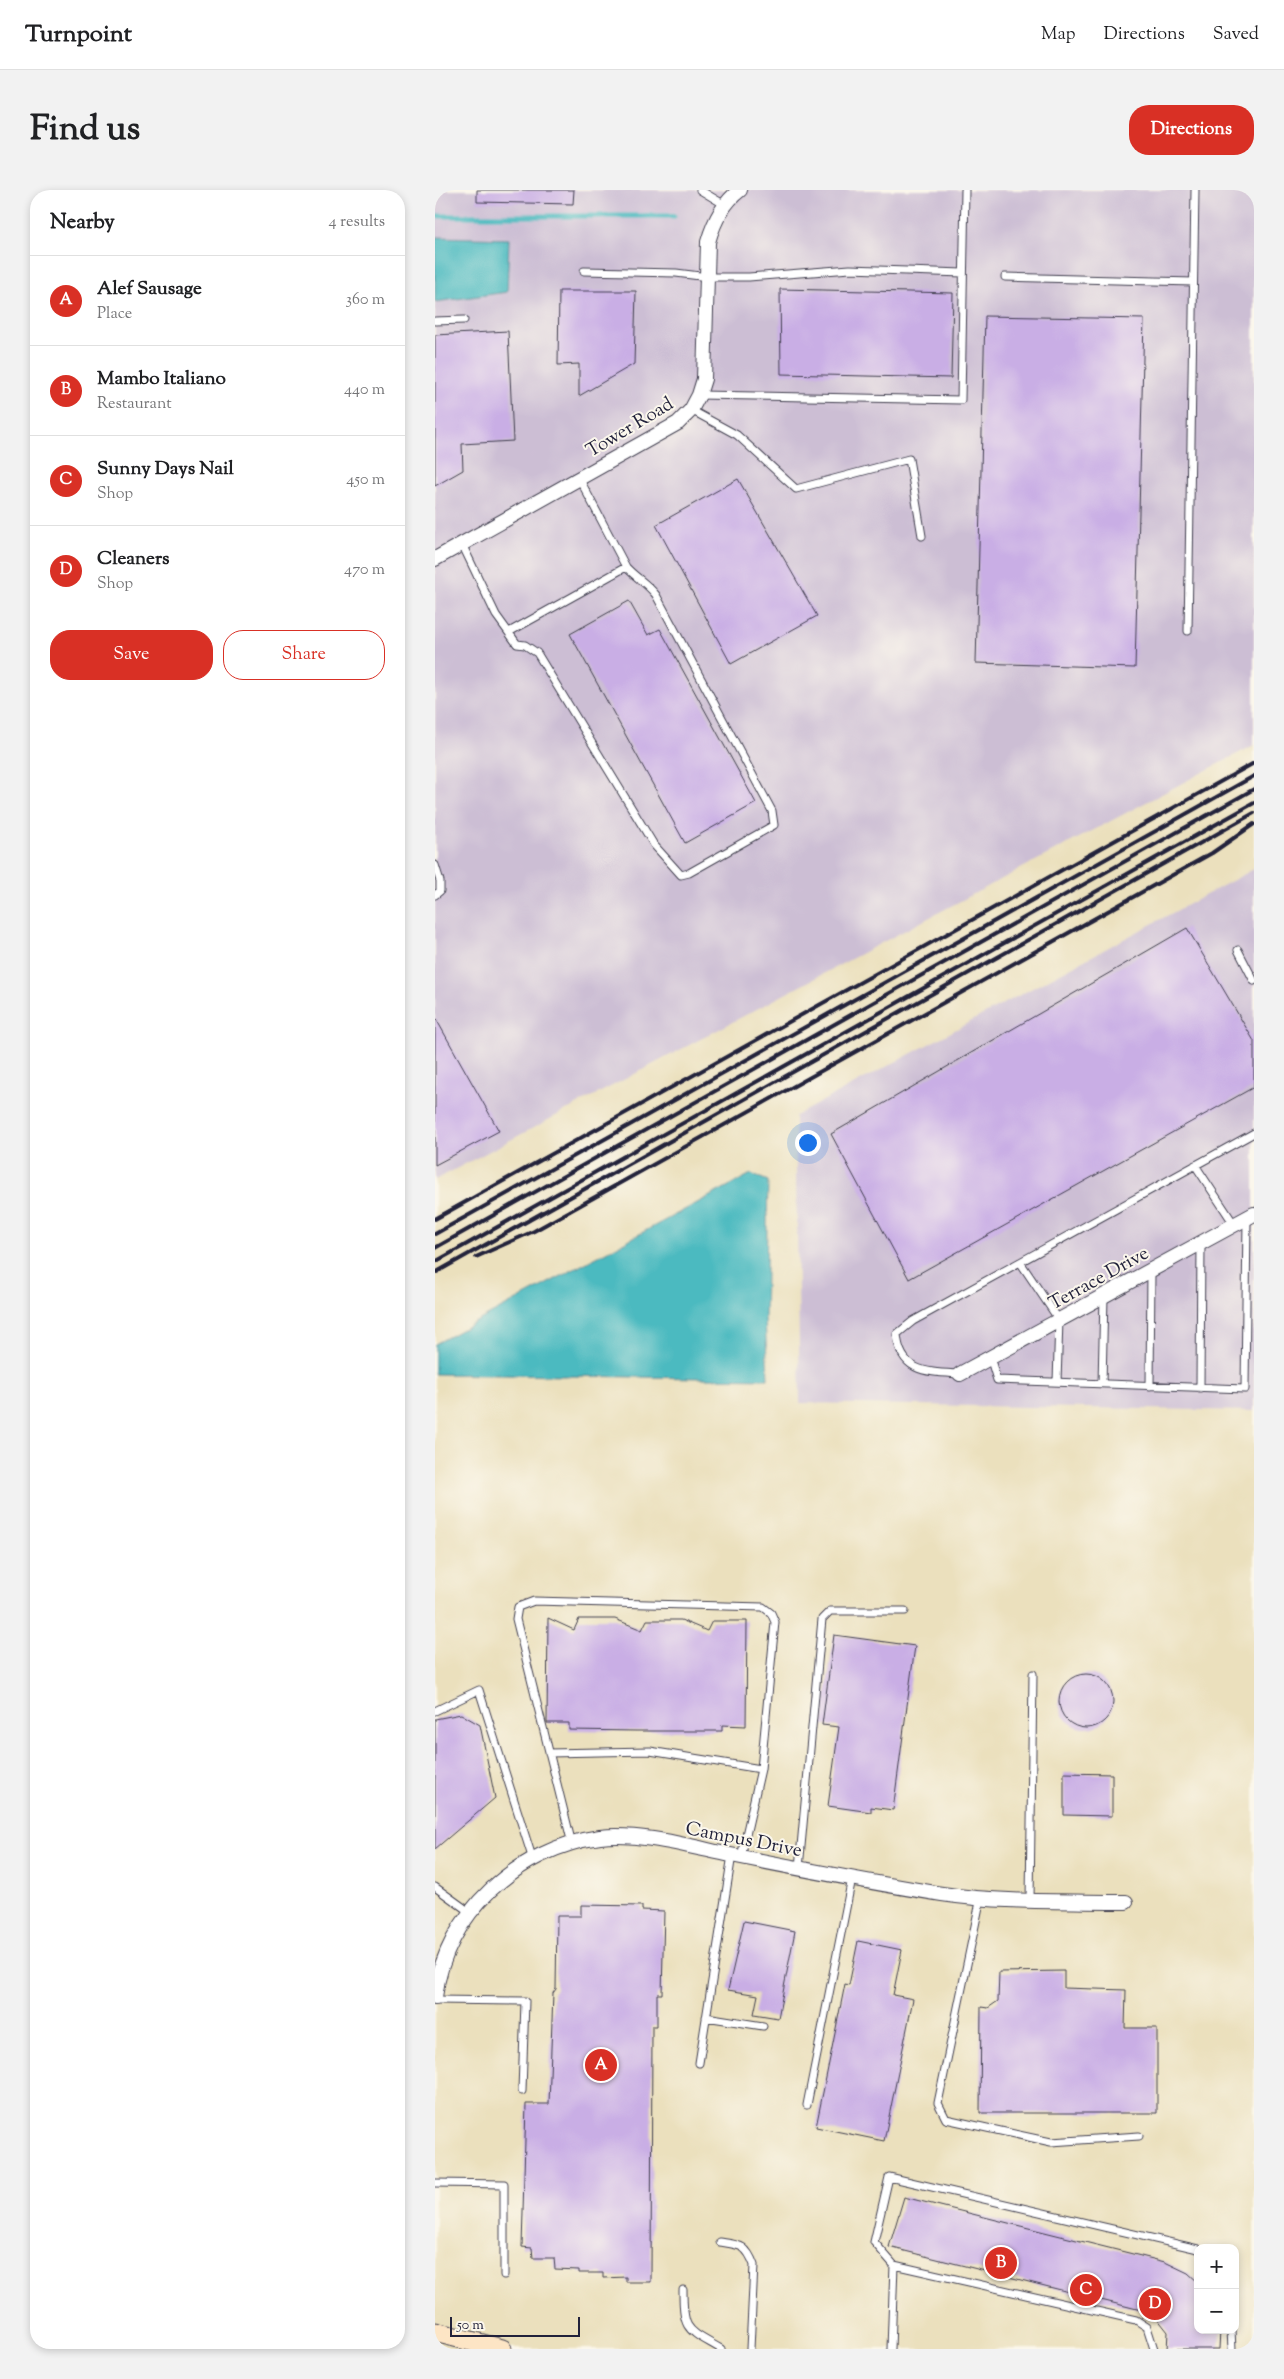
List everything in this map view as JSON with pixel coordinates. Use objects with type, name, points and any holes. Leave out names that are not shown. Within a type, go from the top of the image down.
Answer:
[{"type":"main road","points":[[435,2332],[502,2349]]},
{"type":"street","name":"Tower Road","points":[[435,559],[678,423],[691,410],[699,395],[706,365],[709,242],[714,223],[725,205],[740,190]]},
{"type":"street","name":"Terrace Drive","points":[[960,1374],[1250,1216]]},
{"type":"street","name":"Campus Drive","points":[[435,1998],[437,1975],[457,1933],[493,1887],[516,1868],[533,1860],[572,1844],[600,1837],[661,1841],[944,1894],[1030,1900],[1126,1902]]},
{"type":"lane","points":[[700,190],[725,205]]},
{"type":"lane","points":[[699,395],[961,400],[965,190]]},
{"type":"lane","points":[[1187,631],[1195,190]]},
{"type":"lane","points":[[584,271],[676,273],[708,277],[749,278],[850,269],[963,273]]},
{"type":"lane","points":[[1005,278],[1193,282]]},
{"type":"lane","points":[[435,320],[464,320]]},
{"type":"lane","points":[[691,410],[737,435],[796,489],[909,459],[922,536]]},
{"type":"lane","points":[[462,544],[496,615],[517,644],[525,645],[537,653],[654,845],[681,876],[689,873],[774,825],[774,818],[759,785],[655,595],[647,583],[635,578],[626,567],[579,478]]},
{"type":"lane","points":[[509,632],[626,567]]},
{"type":"lane","points":[[435,865],[441,881],[440,890],[435,895]]},
{"type":"lane","points":[[1238,950],[1254,981]]},
{"type":"lane","points":[[960,1374],[939,1373],[918,1368],[906,1362],[898,1348],[897,1334],[913,1321],[1254,1134]]},
{"type":"lane","points":[[1195,1165],[1234,1224]]},
{"type":"lane","points":[[990,1357],[997,1380],[1245,1389],[1250,1216]]},
{"type":"lane","points":[[1200,1388],[1201,1242]]},
{"type":"lane","points":[[1020,1262],[1059,1320],[1057,1382]]},
{"type":"lane","points":[[1150,1386],[1151,1269]]},
{"type":"lane","points":[[1102,1384],[1104,1295]]},
{"type":"lane","points":[[572,1844],[516,1619],[518,1607],[534,1601],[763,1607],[771,1613],[775,1622],[761,1769],[737,1856],[699,2063]]},
{"type":"lane","points":[[799,1868],[822,1619],[830,1611],[905,1611]]},
{"type":"lane","points":[[1030,1900],[1033,1674]]},
{"type":"lane","points":[[435,1711],[479,1690],[533,1860]]},
{"type":"lane","points":[[549,1753],[650,1751],[761,1769]]},
{"type":"lane","points":[[807,2105],[852,1878]]},
{"type":"lane","points":[[435,1887],[471,1914]]},
{"type":"lane","points":[[981,1897],[938,2103],[946,2120],[1051,2142],[1139,2136]]},
{"type":"lane","points":[[435,1998],[525,2001],[522,2091]]},
{"type":"lane","points":[[706,2017],[763,2026]]},
{"type":"lane","points":[[1154,2349],[1147,2327],[1136,2320],[894,2266],[874,2242],[889,2177],[1194,2248]]},
{"type":"lane","points":[[435,2183],[504,2184],[504,2275]]},
{"type":"lane","points":[[720,2242],[742,2246],[749,2253],[754,2266],[751,2349]]},
{"type":"lane","points":[[891,2349],[894,2266]]},
{"type":"lane","points":[[683,2290],[683,2315],[689,2330],[721,2349]]},
{"type":"lane","points":[[1231,2334],[1232,2349]]},
{"type":"shaded area","points":[[435,190],[1254,190],[1254,745],[435,1180]]},
{"type":"shaded area","points":[[1254,869],[1254,1411],[800,1403],[795,1116]]},
{"type":"water","points":[[435,237],[509,239],[507,292],[435,302]]},
{"type":"water","points":[[751,1174],[768,1181],[765,1319],[768,1379],[435,1374],[435,1344]]},
{"type":"building","points":[[477,190],[574,190],[573,204],[477,202]]},
{"type":"building","points":[[780,289],[953,293],[951,378],[781,374]]},
{"type":"building","points":[[559,291],[636,291],[634,364],[579,396],[579,364],[558,365]]},
{"type":"building","points":[[985,316],[1144,319],[1135,668],[976,663]]},
{"type":"building","points":[[508,331],[513,441],[462,444],[463,470],[435,486],[435,335]]},
{"type":"building","points":[[738,479],[817,616],[731,664],[656,525]]},
{"type":"building","points":[[629,601],[648,635],[660,629],[756,803],[685,843],[570,634]]},
{"type":"building","points":[[1187,928],[1254,1041],[1254,1087],[909,1279],[831,1134]]},
{"type":"building","points":[[435,1017],[499,1131],[435,1165]]},
{"type":"building","points":[[548,1618],[574,1630],[579,1619],[615,1619],[642,1630],[647,1620],[681,1620],[707,1631],[712,1621],[747,1621],[746,1726],[722,1725],[722,1731],[569,1730],[569,1723],[547,1723]]},
{"type":"building","points":[[834,1635],[915,1646],[893,1810],[871,1807],[871,1812],[828,1806],[839,1727],[822,1725]]},
{"type":"building","points":[[1081,1674],[1091,1674],[1101,1678],[1109,1686],[1113,1701],[1109,1716],[1101,1724],[1091,1728],[1081,1728],[1071,1724],[1063,1716],[1059,1706],[1059,1696],[1063,1686],[1071,1678]]},
{"type":"building","points":[[461,1714],[480,1725],[495,1798],[435,1849],[435,1719]]},
{"type":"building","points":[[1064,1773],[1112,1774],[1112,1816],[1064,1815]]},
{"type":"building","points":[[581,1905],[642,1906],[642,1910],[664,1911],[662,1994],[657,1994],[657,2026],[652,2026],[651,2282],[626,2282],[626,2277],[603,2278],[603,2273],[579,2273],[579,2270],[555,2269],[554,2258],[533,2258],[532,2248],[522,2247],[526,2104],[549,2104],[553,1993],[556,1989],[557,1916],[581,1916]]},
{"type":"building","points":[[744,1921],[795,1931],[778,2018],[754,2014],[758,1995],[728,1990]]},
{"type":"building","points":[[858,1941],[902,1950],[893,1995],[913,1999],[884,2141],[816,2127],[845,1984],[849,1985]]},
{"type":"building","points":[[1064,1971],[1064,1988],[1126,1990],[1125,2028],[1157,2028],[1157,2113],[980,2113],[981,2007],[988,2008],[998,2001],[999,1972]]},
{"type":"building","points":[[904,2197],[1165,2262],[1188,2273],[1194,2278],[1194,2334],[1220,2334],[1219,2349],[1167,2349],[1168,2332],[1153,2313],[889,2247]]},
{"type":"waterway","points":[[435,216],[674,216]]},
{"type":"railway","points":[[435,1219],[1254,763]]},
{"type":"railway","points":[[435,1234],[1254,776]]},
{"type":"railway","points":[[435,1248],[1254,789]]},
{"type":"railway","points":[[435,1262],[1254,803]]},
{"type":"railway","points":[[435,1273],[1254,813]]},
{"type":"railway","points":[[476,1257],[534,1231],[1212,853],[1254,824]]},
{"type":"place","name":"Alef Sausage","points":[[601,2065]]},
{"type":"place","name":"Mambo Italiano","points":[[1001,2263]]},
{"type":"place","name":"Sunny Days Nail","points":[[1086,2290]]},
{"type":"place","name":"Cleaners","points":[[1155,2304]]}]
